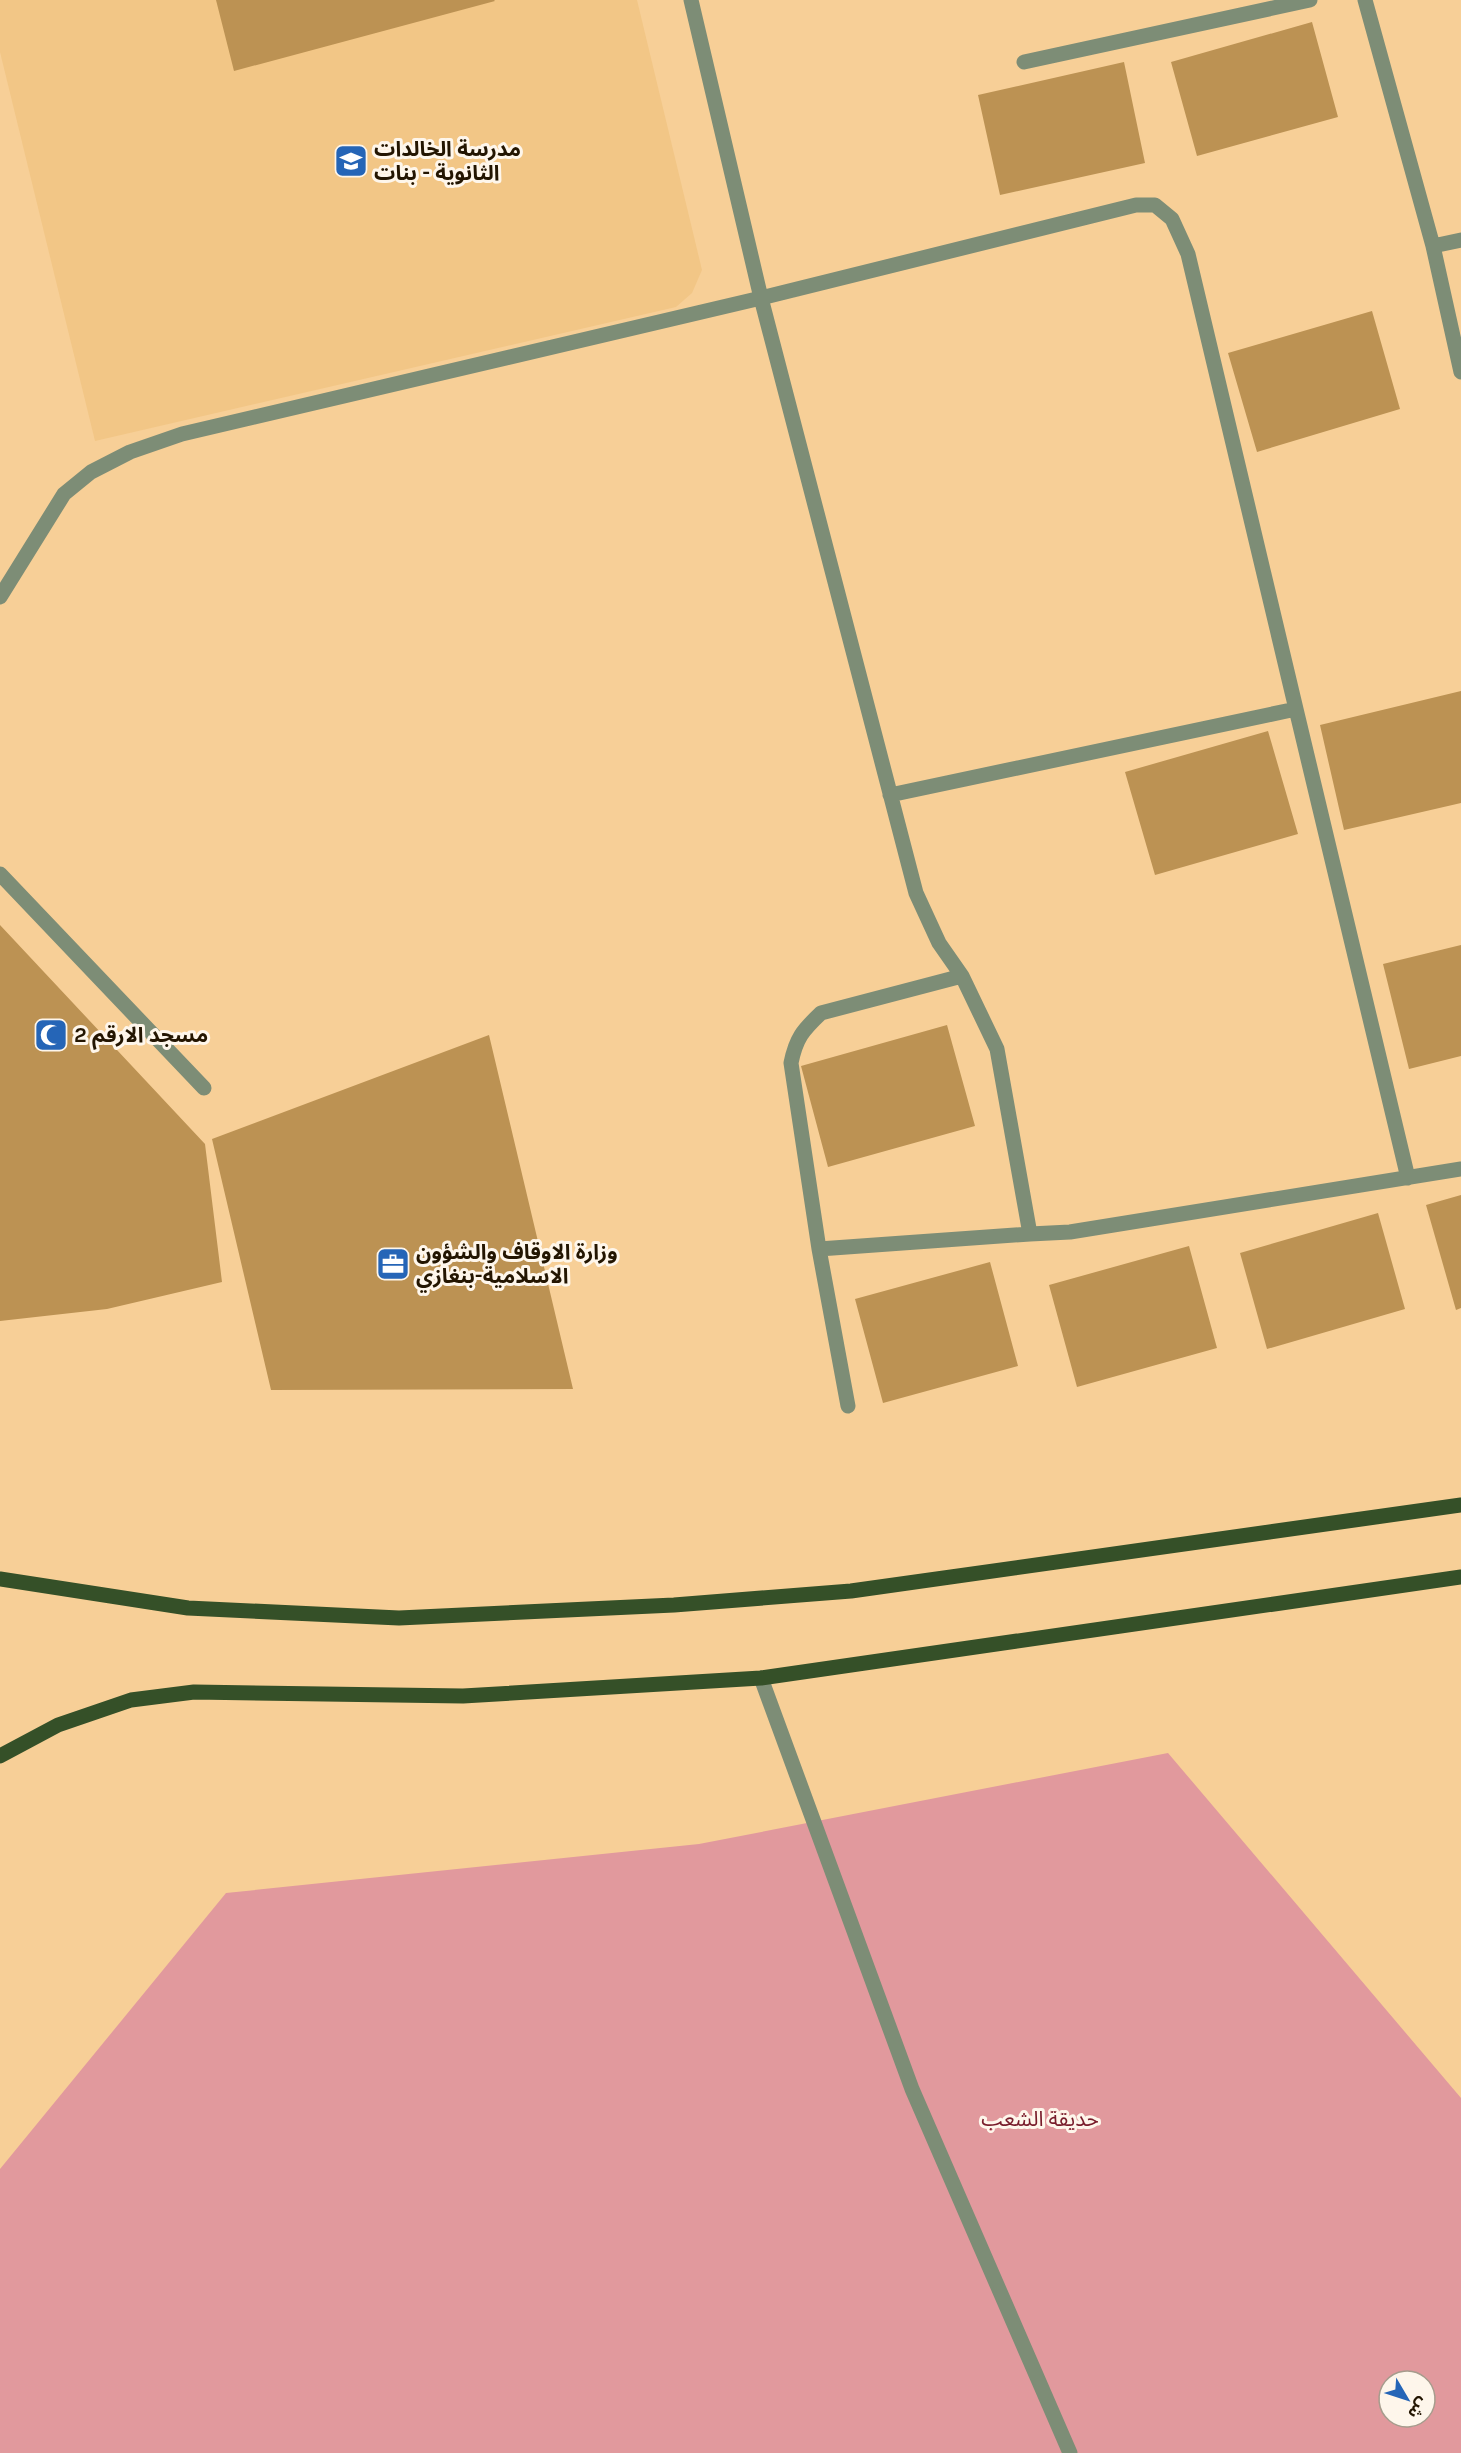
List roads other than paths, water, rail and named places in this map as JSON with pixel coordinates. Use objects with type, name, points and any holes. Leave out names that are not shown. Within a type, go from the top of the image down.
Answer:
[{"type":"main road","points":[[0,1579],[188,1608],[387,1617],[662,1606],[850,1591],[1461,1505]]},
{"type":"main road","points":[[0,1756],[58,1725],[130,1700],[194,1692],[463,1696],[761,1678],[1461,1577]]},
{"type":"street","points":[[691,0],[761,298],[916,893],[939,944],[962,976],[997,1049],[1030,1234]]},
{"type":"street","points":[[1024,62],[1274,4],[1310,0]]},
{"type":"street","points":[[1365,0],[1433,246],[1461,372]]},
{"type":"street","points":[[0,597],[64,494],[91,472],[130,452],[182,435],[761,298],[1124,208],[1155,205],[1173,219],[1188,254],[1408,1178]]},
{"type":"street","points":[[1433,246],[1461,240]]},
{"type":"street","points":[[890,795],[1296,709]]},
{"type":"street","points":[[0,874],[204,1088]]},
{"type":"street","points":[[848,1406],[819,1249],[791,1063],[795,1044],[804,1030],[821,1013],[962,976]]},
{"type":"street","points":[[819,1249],[1070,1232],[1461,1169]]},
{"type":"street","points":[[761,1678],[912,2089],[1070,2453]]},
{"type":"place","name":"مدرسة الخالدات الثانوية - بنات","points":[[351,161]]},
{"type":"place","name":"مسجد الارقم 2","points":[[51,1035]]},
{"type":"place","name":"وزارة الاوقاف والشؤون الاسلامية-بنغازي","points":[[393,1264]]},
{"type":"park label","name":"حديقة الشعب","points":[[1040,2119]]}]
